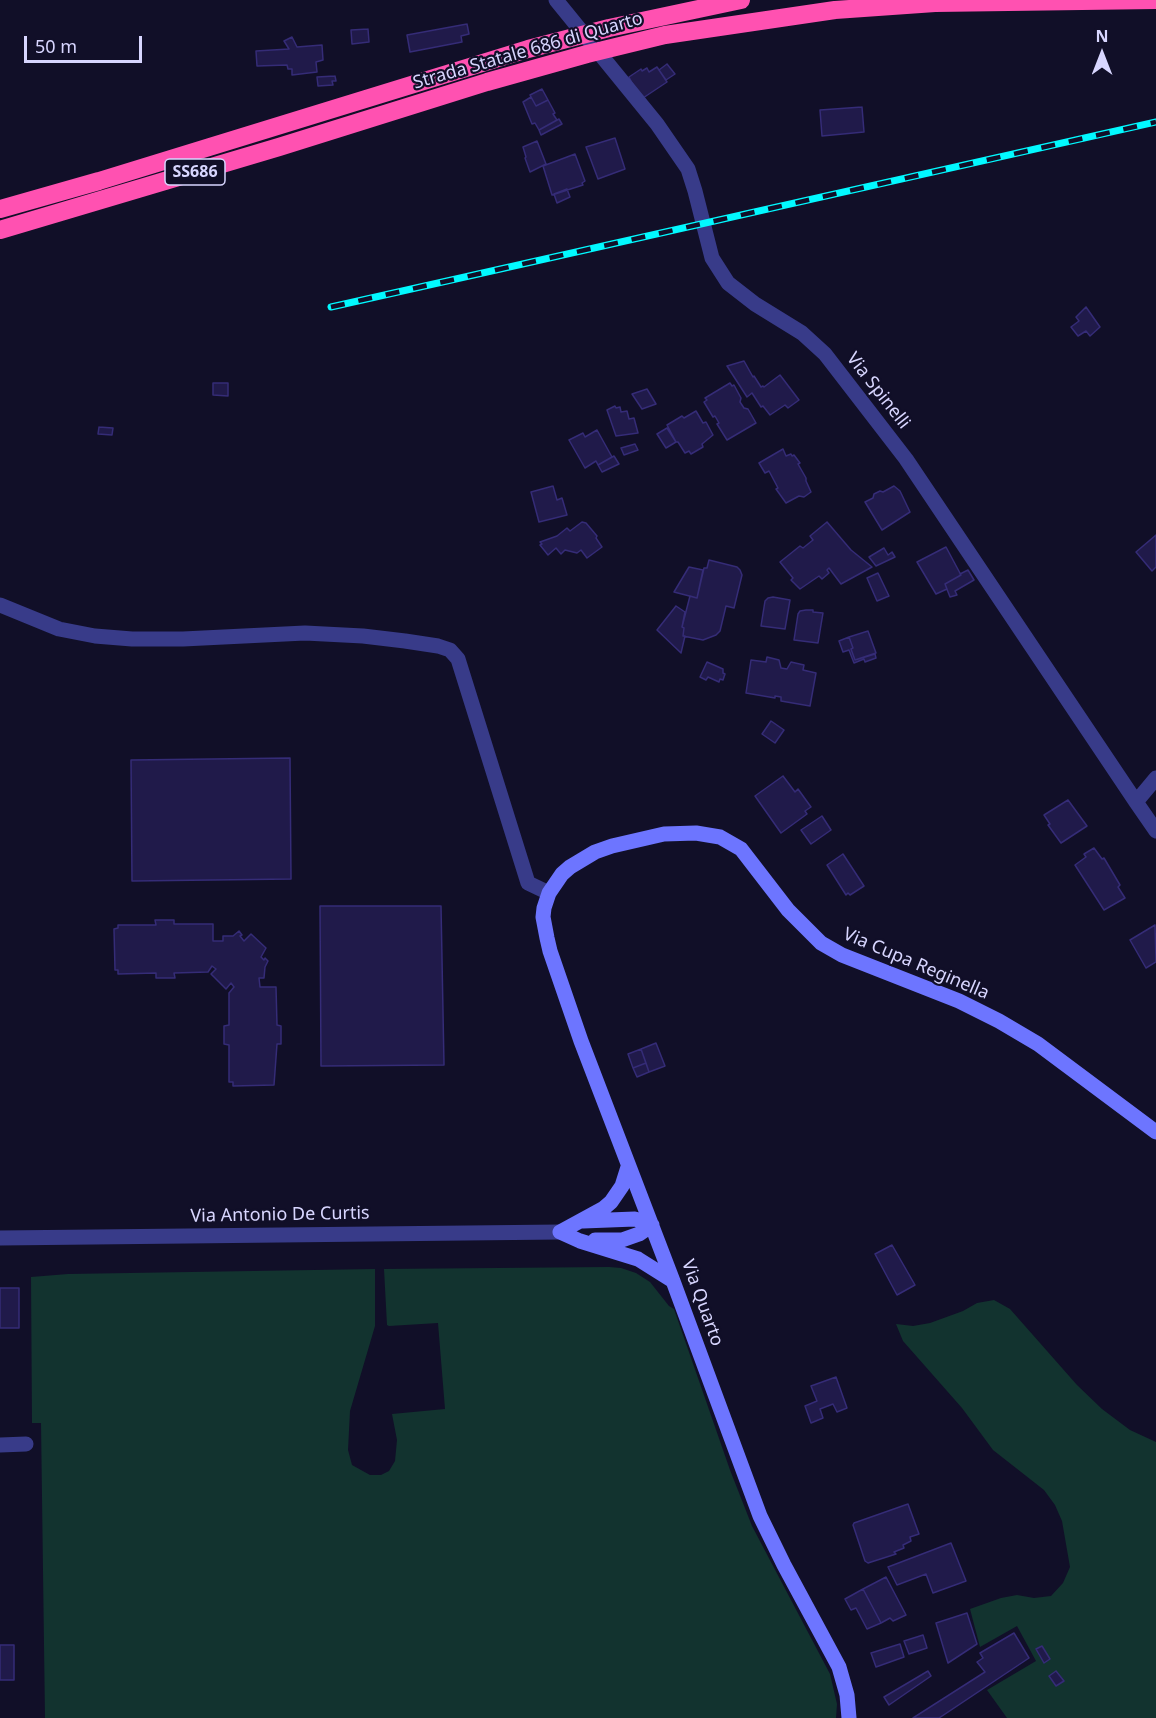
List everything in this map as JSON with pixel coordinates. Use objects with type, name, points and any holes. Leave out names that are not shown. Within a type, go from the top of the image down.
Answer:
[{"type":"highway","name":"Strada Statale 686 di Quarto","points":[[0,209],[99,181],[528,49],[678,12],[741,0]]},
{"type":"highway","name":"Strada Statale 686 di Quarto","points":[[0,230],[487,82],[665,35],[835,10],[935,3],[1156,0]]},
{"type":"street","name":"Via Spinelli","points":[[556,0],[657,124],[688,169],[712,258],[728,283],[755,304],[802,333],[825,354],[906,459],[1156,831]]},
{"type":"street","points":[[0,605],[59,628],[95,636],[183,639],[305,633],[363,636],[438,646],[450,650],[458,658],[528,883],[549,892]]},
{"type":"street","points":[[1136,802],[1156,778]]},
{"type":"street","name":"Via Cupa Reginella","points":[[549,892],[570,867],[595,852],[612,846],[664,834],[696,833],[720,837],[741,849],[788,910],[821,943],[842,955],[959,1001],[999,1021],[1038,1044],[1156,1132]]},
{"type":"street","name":"Via Quarto","points":[[549,892],[543,917],[550,951],[581,1041],[760,1516],[839,1667],[847,1695],[849,1718]]},
{"type":"street","points":[[560,1232],[611,1202],[622,1186],[628,1167]]},
{"type":"street","points":[[579,1221],[635,1219],[652,1225]]},
{"type":"street","points":[[580,1241],[622,1240],[639,1234],[652,1225]]},
{"type":"street","points":[[560,1232],[580,1241],[638,1259],[673,1281]]},
{"type":"street","name":"Via Antonio De Curtis","points":[[0,1238],[560,1232]]},
{"type":"street","points":[[0,1445],[26,1444]]},
{"type":"green space","points":[[609,1267],[636,1273],[650,1282],[674,1309],[752,1526],[830,1674],[837,1704],[836,1718],[45,1718],[41,1423],[32,1423],[31,1277],[68,1274],[375,1269],[375,1326],[350,1411],[348,1450],[352,1465],[370,1475],[381,1475],[389,1471],[395,1461],[397,1440],[392,1414],[445,1409],[438,1323],[387,1325],[384,1269]]},
{"type":"green space","points":[[994,1300],[1010,1309],[1077,1385],[1102,1409],[1130,1430],[1156,1442],[1156,1718],[1007,1718],[987,1690],[1036,1661],[1017,1626],[980,1647],[970,1609],[1017,1595],[1034,1598],[1051,1596],[1063,1583],[1070,1567],[1062,1521],[1055,1505],[1044,1490],[993,1450],[962,1408],[903,1341],[896,1324],[913,1326],[930,1323],[963,1311],[977,1303]]},
{"type":"building","points":[[467,24],[469,34],[461,36],[462,42],[410,52],[407,35]]},
{"type":"building","points":[[368,29],[369,42],[352,44],[351,30]]},
{"type":"building","points":[[292,37],[297,47],[322,45],[323,60],[316,62],[317,72],[292,75],[292,69],[288,69],[287,65],[257,66],[256,51],[289,49],[284,41]]},
{"type":"building","points":[[667,64],[675,74],[666,80],[659,70]]},
{"type":"building","points":[[657,67],[667,82],[640,100],[629,77],[641,69],[642,71],[647,68],[649,72]]},
{"type":"building","points":[[335,76],[336,81],[332,81],[333,85],[318,86],[317,77]]},
{"type":"building","points":[[542,89],[548,100],[536,106],[530,95]]},
{"type":"building","points":[[531,97],[536,106],[548,100],[557,120],[539,130],[535,123],[532,124],[523,102]]},
{"type":"building","points":[[862,107],[864,132],[822,136],[820,110]]},
{"type":"building","points":[[559,119],[562,124],[541,135],[539,130]]},
{"type":"building","points":[[615,138],[625,169],[598,179],[586,147]]},
{"type":"building","points":[[537,141],[546,164],[530,172],[523,147]]},
{"type":"building","points":[[575,154],[585,181],[583,185],[552,195],[543,166]]},
{"type":"building","points":[[567,189],[570,197],[557,203],[554,194]]},
{"type":"building","points":[[1086,307],[1100,327],[1090,336],[1086,331],[1078,336],[1071,327],[1079,321],[1076,317]]},
{"type":"building","points":[[744,361],[761,387],[780,375],[799,400],[788,408],[785,405],[770,415],[763,406],[761,407],[752,393],[747,397],[727,366]]},
{"type":"building","points":[[213,383],[228,383],[228,396],[213,395]]},
{"type":"building","points":[[730,383],[734,385],[741,398],[740,402],[744,408],[748,409],[756,423],[727,440],[715,416],[713,417],[704,402],[707,400],[705,398]]},
{"type":"building","points":[[647,389],[656,404],[642,409],[632,394]]},
{"type":"building","points":[[615,406],[620,407],[621,412],[627,411],[629,419],[634,418],[638,433],[616,436],[607,410]]},
{"type":"building","points":[[696,411],[703,423],[706,422],[713,435],[702,444],[703,447],[691,454],[689,451],[685,453],[667,425]]},
{"type":"building","points":[[99,427],[113,428],[112,435],[98,434]]},
{"type":"building","points":[[667,428],[676,442],[666,448],[657,434]]},
{"type":"building","points":[[597,430],[612,457],[598,465],[596,461],[585,468],[569,440],[583,433],[585,437]]},
{"type":"building","points":[[635,444],[638,450],[624,455],[621,448]]},
{"type":"building","points":[[783,449],[786,456],[794,455],[800,463],[798,464],[811,492],[786,503],[776,489],[778,488],[769,471],[765,473],[759,463]]},
{"type":"building","points":[[614,456],[619,464],[602,472],[598,465]]},
{"type":"building","points":[[553,486],[557,500],[562,498],[567,515],[539,522],[531,492]]},
{"type":"building","points":[[894,486],[900,491],[910,512],[882,530],[865,502],[873,498],[874,494]]},
{"type":"building","points":[[582,522],[586,523],[597,536],[602,547],[587,558],[581,550],[577,553],[565,550],[561,554],[556,548],[548,555],[540,545],[542,544],[540,542],[557,536],[567,528],[570,531]]},
{"type":"building","points":[[827,522],[851,550],[872,567],[841,584],[829,568],[827,570],[829,573],[822,579],[819,576],[800,589],[791,580],[793,578],[780,562],[800,546],[803,548],[813,540],[810,536]]},
{"type":"building","points":[[1156,535],[1156,567],[1152,571],[1136,552]]},
{"type":"building","points":[[946,547],[961,575],[945,584],[947,589],[936,594],[917,562]]},
{"type":"building","points":[[884,548],[888,555],[892,552],[895,557],[876,566],[869,557]]},
{"type":"building","points":[[709,560],[737,567],[740,570],[742,575],[734,608],[726,606],[720,631],[716,635],[703,640],[683,636],[684,628],[682,627],[690,596],[697,598],[704,568],[707,568]]},
{"type":"building","points":[[689,567],[703,570],[697,598],[674,592]]},
{"type":"building","points":[[968,570],[974,580],[955,591],[957,595],[950,597],[945,584]]},
{"type":"building","points":[[878,573],[889,596],[877,601],[867,578]]},
{"type":"building","points":[[773,597],[790,600],[785,629],[761,626],[765,601]]},
{"type":"building","points":[[676,606],[685,612],[682,627],[684,628],[683,636],[685,636],[681,653],[657,630]]},
{"type":"building","points":[[806,610],[823,613],[818,643],[794,640],[798,614]]},
{"type":"building","points":[[868,631],[876,653],[855,660],[849,637]]},
{"type":"building","points":[[849,637],[855,660],[875,654],[876,658],[854,663],[849,650],[843,652],[839,641]]},
{"type":"building","points":[[767,657],[779,660],[781,668],[787,669],[791,662],[804,665],[803,670],[816,673],[810,706],[781,701],[781,697],[746,693],[751,660],[766,662]]},
{"type":"building","points":[[707,662],[723,669],[725,674],[723,680],[720,679],[719,682],[708,677],[706,680],[700,677]]},
{"type":"building","points":[[771,721],[784,730],[775,743],[762,734]]},
{"type":"building","points":[[290,758],[291,879],[132,881],[131,760]]},
{"type":"building","points":[[783,776],[795,792],[798,789],[811,807],[805,811],[807,814],[781,833],[755,796]]},
{"type":"building","points":[[1068,800],[1087,826],[1061,843],[1044,815]]},
{"type":"building","points":[[822,816],[831,830],[811,844],[801,830]]},
{"type":"building","points":[[1094,848],[1102,859],[1104,858],[1125,898],[1104,910],[1075,865],[1086,857],[1084,854]]},
{"type":"building","points":[[843,854],[864,886],[850,895],[848,893],[846,895],[827,865]]},
{"type":"building","points":[[320,906],[441,906],[444,1065],[321,1066]]},
{"type":"building","points":[[155,920],[174,920],[174,924],[213,924],[213,941],[223,941],[223,936],[233,936],[239,931],[244,941],[251,934],[266,948],[261,957],[268,961],[264,978],[259,978],[260,987],[276,987],[277,1025],[281,1026],[281,1044],[277,1044],[274,1085],[233,1086],[233,1082],[229,1082],[229,1045],[224,1044],[224,1026],[229,1025],[229,993],[234,987],[231,983],[226,989],[211,974],[216,969],[212,966],[208,972],[174,973],[175,978],[156,978],[156,973],[118,974],[118,970],[115,970],[114,929],[118,928],[118,925],[156,925]]},
{"type":"building","points":[[1155,925],[1156,962],[1146,968],[1130,940]]},
{"type":"building","points":[[656,1043],[665,1066],[649,1072],[641,1049]]},
{"type":"building","points":[[641,1049],[646,1063],[633,1068],[628,1054]]},
{"type":"building","points":[[646,1063],[649,1072],[637,1077],[633,1068]]},
{"type":"building","points":[[892,1245],[915,1285],[897,1295],[875,1254]]},
{"type":"building","points":[[0,1288],[19,1288],[19,1328],[0,1328]]},
{"type":"building","points":[[836,1377],[847,1408],[837,1412],[833,1404],[820,1409],[823,1418],[811,1423],[805,1406],[817,1401],[811,1386]]},
{"type":"building","points":[[908,1504],[919,1534],[910,1537],[911,1541],[903,1545],[904,1548],[894,1552],[896,1554],[868,1563],[865,1561],[854,1523]]},
{"type":"building","points":[[951,1543],[966,1581],[933,1593],[926,1574],[897,1585],[888,1567]]},
{"type":"building","points":[[886,1577],[906,1615],[893,1621],[890,1618],[881,1623],[863,1589]]},
{"type":"building","points":[[863,1589],[881,1623],[867,1629],[856,1608],[851,1610],[845,1599]]},
{"type":"building","points":[[967,1613],[977,1644],[948,1663],[936,1623]]},
{"type":"building","points":[[1014,1633],[1029,1658],[939,1718],[913,1718],[985,1672],[977,1662],[983,1658],[980,1653]]},
{"type":"building","points":[[923,1635],[927,1648],[909,1654],[904,1641]]},
{"type":"building","points":[[900,1644],[904,1657],[876,1667],[871,1653]]},
{"type":"building","points":[[0,1645],[14,1645],[14,1680],[0,1680]]},
{"type":"building","points":[[1042,1646],[1050,1659],[1044,1663],[1036,1649]]},
{"type":"building","points":[[928,1671],[931,1676],[889,1705],[884,1697]]},
{"type":"building","points":[[1056,1671],[1064,1681],[1056,1686],[1049,1676]]},
{"type":"railway","points":[[331,307],[1156,122]]}]
